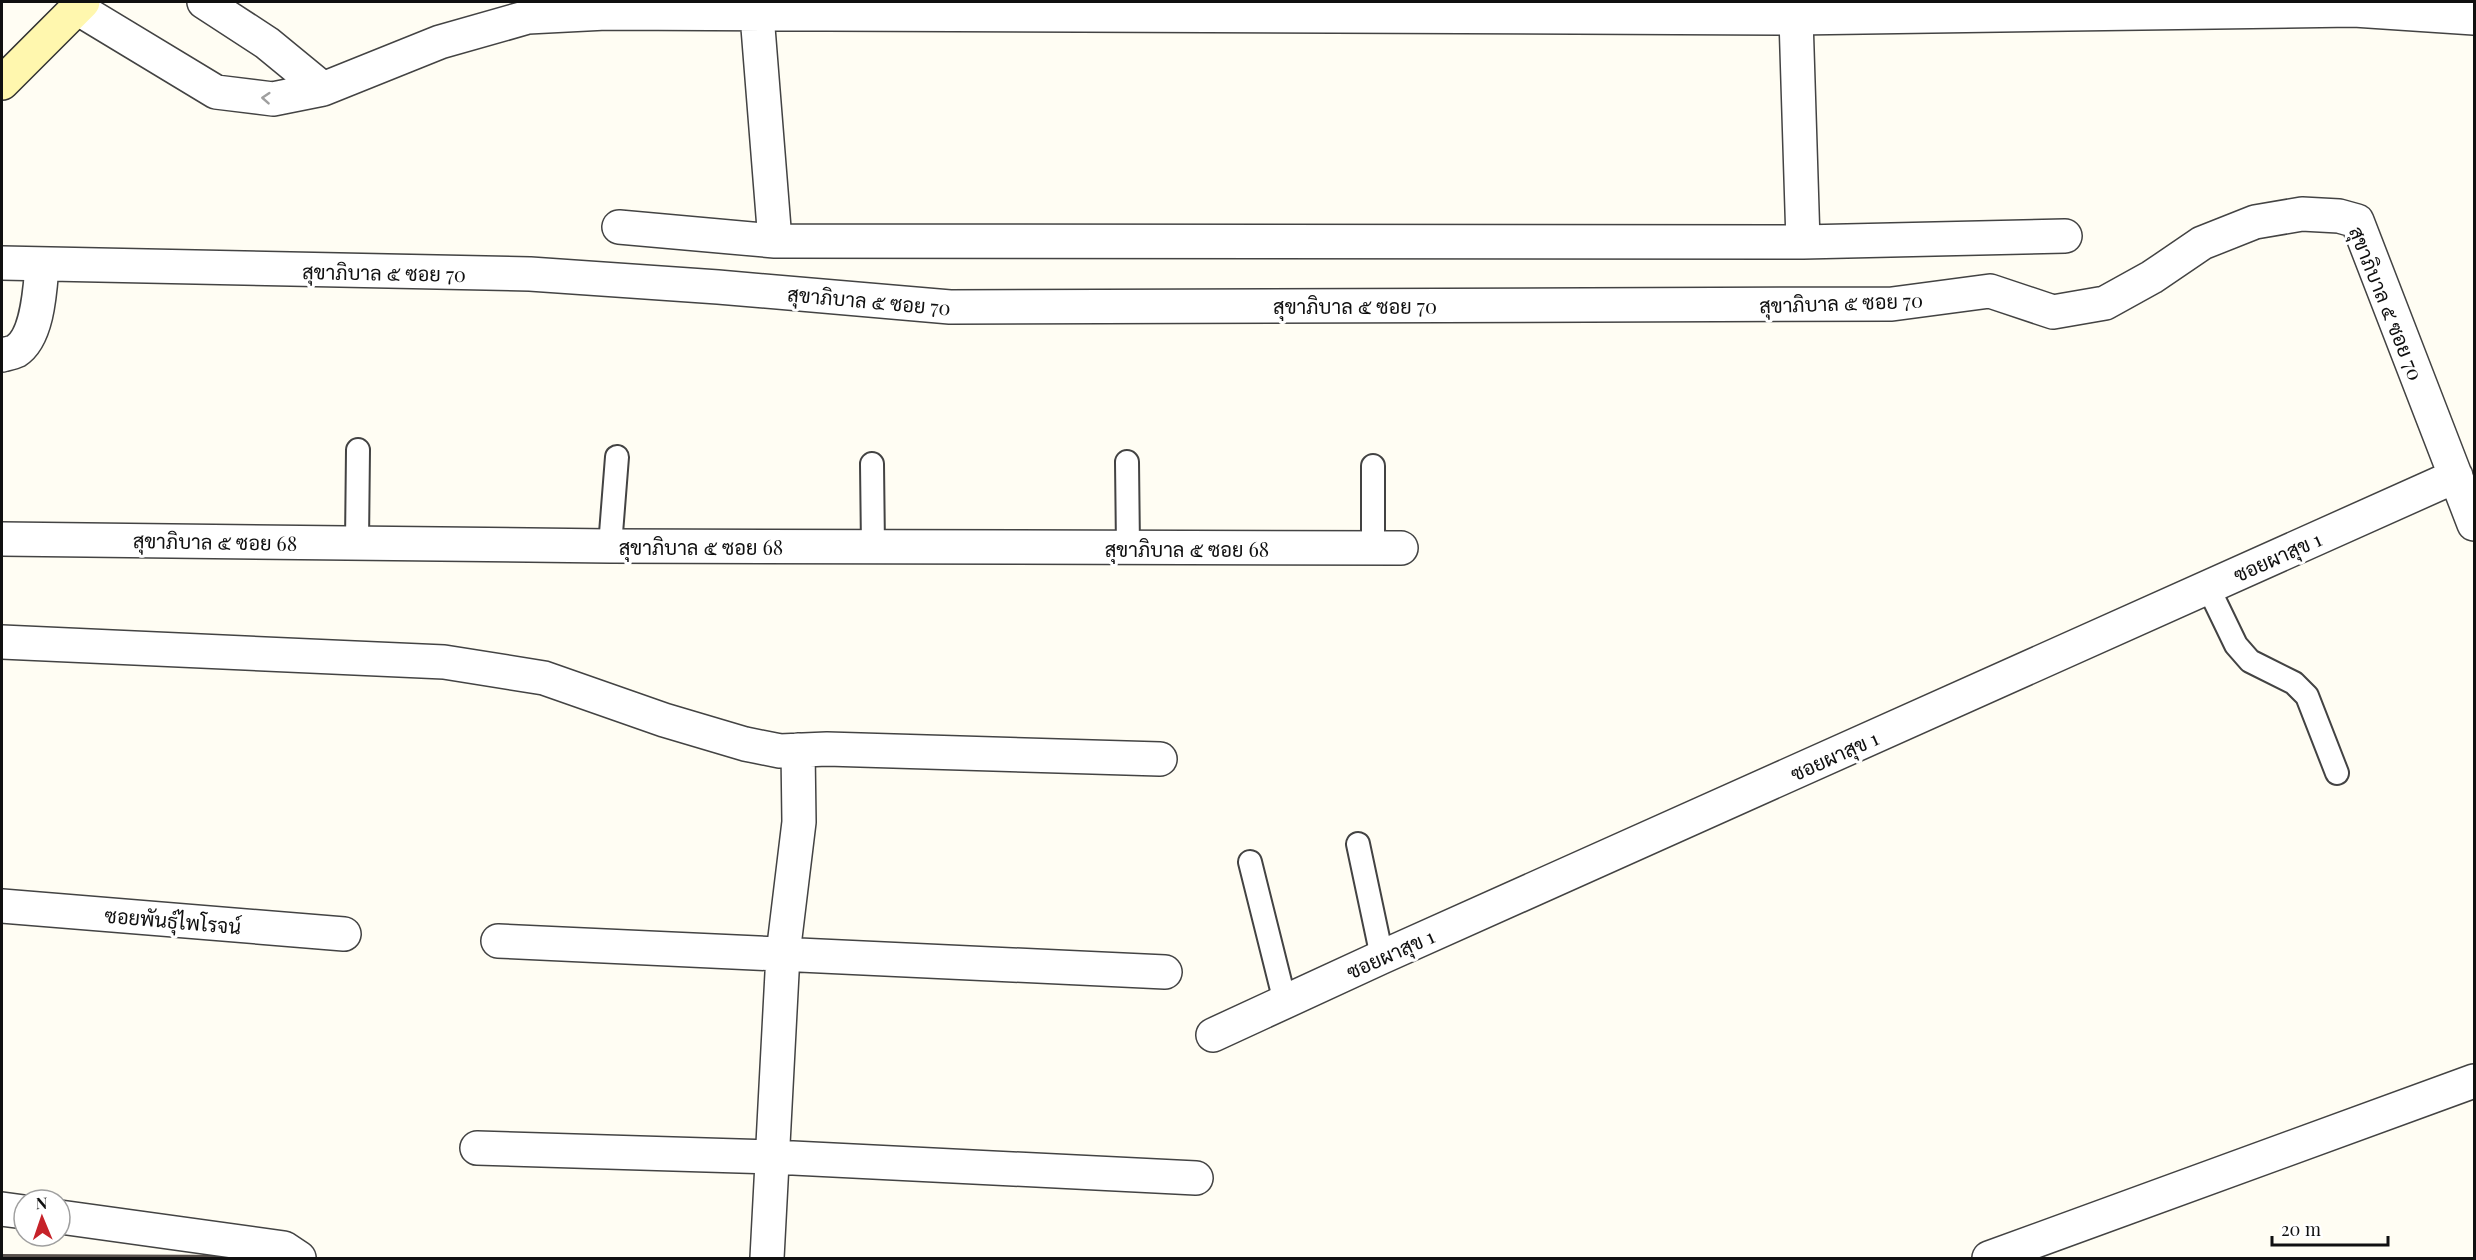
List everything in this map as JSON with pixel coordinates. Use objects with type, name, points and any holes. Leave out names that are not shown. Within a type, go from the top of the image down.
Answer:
[{"type":"main road","points":[[2,84],[80,4]]},
{"type":"street","points":[[204,2],[267,43],[323,89]]},
{"type":"street","points":[[80,4],[216,92],[273,99],[323,89],[440,42],[528,17],[606,13],[1796,18],[2354,10],[2475,18]]},
{"type":"street","points":[[757,15],[775,241]]},
{"type":"street","points":[[1796,18],[1803,242]]},
{"type":"street","name":"สุขาภิบาล ๕ ซอย 70","points":[[2,263],[42,266],[530,274],[950,307],[1892,304],[1990,291],[2053,312],[2105,303],[2152,277],[2202,243],[2255,222],[2302,214],[2339,216],[2357,221],[2475,524]]},
{"type":"street","points":[[619,227],[775,241],[1803,242],[2065,236]]},
{"type":"street","points":[[2,355],[16,351],[33,329],[39,303],[42,266]]},
{"type":"street","name":"ซอยผาสุข 1","points":[[1213,1035],[1382,957],[2456,476]]},
{"type":"street","name":"สุขาภิบาล ๕ ซอย 68","points":[[2,538],[610,546],[1387,548]]},
{"type":"street","points":[[2,642],[444,663],[544,678],[663,720],[745,744],[780,751],[1160,759]]},
{"type":"street","points":[[767,1258],[783,954],[799,822],[798,750]]},
{"type":"street","name":"ซอยพันธ์ุไพโรจน์","points":[[2,906],[344,934]]},
{"type":"street","points":[[498,941],[1165,972]]},
{"type":"street","points":[[1989,1258],[2475,1081]]},
{"type":"street","points":[[477,1148],[773,1157],[1196,1178]]},
{"type":"street","points":[[72,1219],[284,1248],[299,1258]]},
{"type":"lane","points":[[357,542],[358,450]]},
{"type":"lane","points":[[610,546],[617,457]]},
{"type":"lane","points":[[1127,462],[1128,548]]},
{"type":"lane","points":[[872,464],[873,547]]},
{"type":"lane","points":[[1373,466],[1387,548]]},
{"type":"lane","points":[[2208,587],[2236,645],[2250,661],[2294,683],[2307,696],[2337,773]]},
{"type":"lane","points":[[1358,844],[1382,957]]},
{"type":"lane","points":[[1250,862],[1285,1002]]},
{"type":"building","points":[[2,1254],[251,1255],[252,1258],[2,1258]]}]
